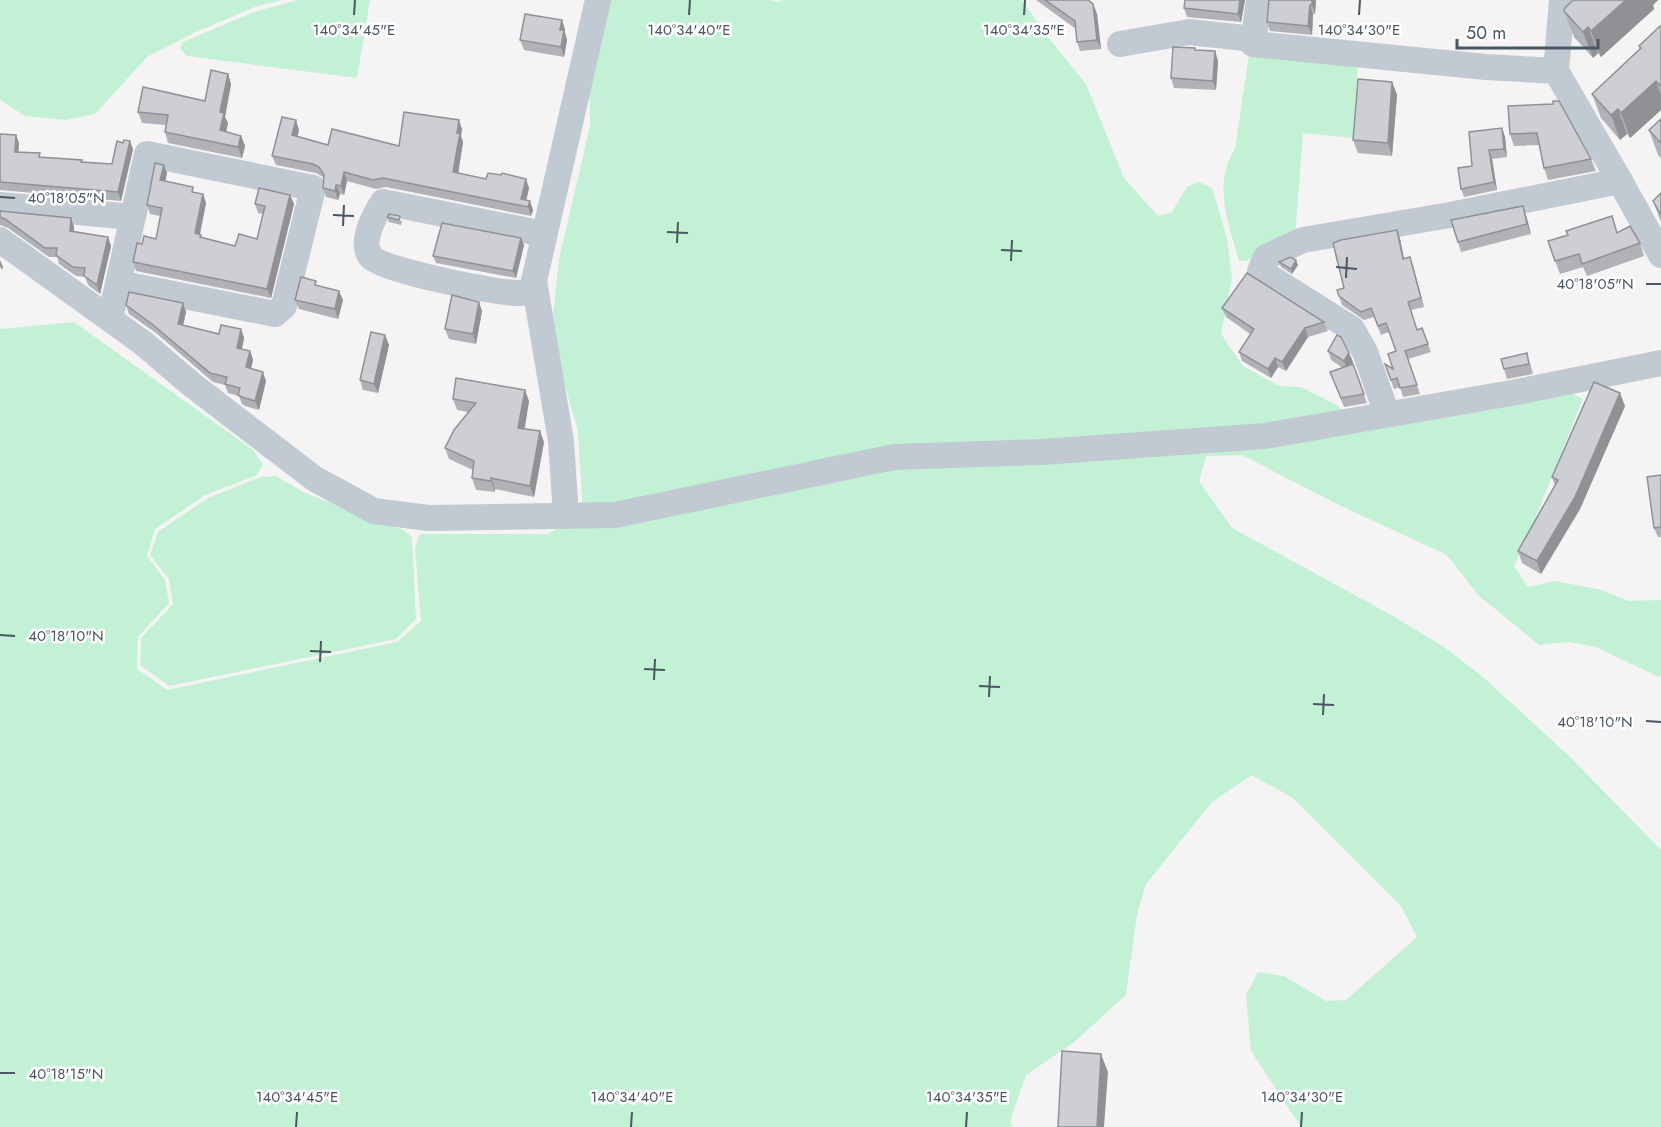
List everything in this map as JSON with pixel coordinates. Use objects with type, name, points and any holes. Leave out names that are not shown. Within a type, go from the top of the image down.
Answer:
[{"type":"street","points":[[566,516],[561,441],[534,282],[598,0]]},
{"type":"street","points":[[1259,0],[1253,44],[1556,71]]},
{"type":"street","points":[[1562,0],[1556,71],[1661,255]]},
{"type":"street","points":[[1120,44],[1189,32],[1254,39]]},
{"type":"street","points":[[110,320],[118,283],[147,154],[313,188],[284,306],[275,314],[118,283]]},
{"type":"street","points":[[1387,414],[1365,352],[1352,329],[1260,271],[1266,256],[1303,240],[1450,216],[1620,181]]},
{"type":"street","points":[[536,292],[517,293],[476,287],[386,266],[371,258],[367,235],[374,216],[383,202],[544,234]]},
{"type":"street","points":[[0,206],[133,217]]},
{"type":"street","points":[[0,240],[143,343],[191,384],[315,479],[374,511],[428,518],[615,514],[894,457],[1042,452],[1265,436],[1517,392],[1661,363]]},
{"type":"green space","points":[[0,0],[282,0],[255,7],[196,32],[147,57],[95,114],[66,120],[25,116],[0,100]]},
{"type":"green space","points":[[297,0],[370,0],[357,78],[187,56],[180,48],[183,42],[254,12]]},
{"type":"green space","points":[[589,0],[770,0],[779,2],[782,0],[1022,0],[1047,36],[1086,84],[1124,178],[1158,216],[1172,212],[1187,187],[1199,182],[1212,188],[1227,238],[1232,279],[1221,334],[1243,366],[1279,386],[1301,387],[1337,405],[1358,433],[1569,392],[1583,399],[1514,566],[1528,587],[1555,581],[1602,590],[1628,601],[1661,600],[1661,676],[1659,677],[1596,647],[1568,642],[1539,645],[1478,595],[1447,555],[1337,504],[1242,455],[1206,456],[1199,481],[1232,528],[1393,616],[1444,647],[1483,677],[1570,757],[1661,850],[1661,1127],[1301,1127],[1251,1051],[1246,995],[1258,972],[1284,976],[1326,1001],[1346,1000],[1417,937],[1401,906],[1293,798],[1252,775],[1212,802],[1146,884],[1137,914],[1126,995],[1073,1043],[1026,1075],[1010,1121],[1013,1127],[0,1127],[0,329],[74,322],[253,450],[263,464],[257,475],[205,495],[155,529],[147,556],[165,580],[169,603],[138,637],[137,669],[167,690],[397,642],[421,621],[415,548],[420,534],[548,534],[583,513],[578,431],[551,337],[559,259],[590,126]]},
{"type":"green space","points":[[1250,48],[1358,59],[1353,138],[1303,133],[1295,237],[1292,242],[1245,261],[1239,261],[1227,219],[1224,191],[1228,163],[1235,149]]},
{"type":"green space","points":[[276,476],[305,493],[403,530],[412,537],[416,619],[396,639],[169,686],[140,665],[141,638],[173,604],[169,579],[150,555],[158,532],[208,498],[261,477]]},
{"type":"building","points":[[1045,0],[1088,0],[1093,4],[1097,40],[1077,42],[1075,21]]},
{"type":"building","points":[[1185,0],[1240,0],[1238,14],[1184,8]]},
{"type":"building","points":[[1269,0],[1312,0],[1308,26],[1267,22]]},
{"type":"building","points":[[1573,0],[1626,0],[1591,31],[1588,27],[1583,32],[1564,11]]},
{"type":"building","points":[[525,14],[562,20],[560,30],[564,30],[561,47],[520,40]]},
{"type":"building","points":[[1660,26],[1661,86],[1656,81],[1621,113],[1618,109],[1611,115],[1592,94],[1641,48],[1639,46]]},
{"type":"building","points":[[1173,47],[1215,51],[1213,81],[1171,78]]},
{"type":"building","points":[[211,70],[228,74],[220,112],[224,113],[220,130],[241,136],[238,147],[165,132],[168,115],[138,112],[143,87],[205,101]]},
{"type":"building","points":[[1358,79],[1392,82],[1388,143],[1353,140]]},
{"type":"building","points":[[1553,101],[1559,101],[1591,159],[1544,168],[1537,133],[1510,134],[1508,106],[1553,104]]},
{"type":"building","points":[[404,112],[459,120],[457,133],[460,133],[453,172],[486,179],[488,173],[501,175],[502,173],[526,179],[521,199],[530,201],[528,207],[383,178],[373,180],[344,172],[341,186],[336,185],[335,191],[323,188],[324,175],[319,167],[272,156],[282,117],[296,120],[292,135],[328,145],[332,129],[399,146]]},
{"type":"building","points":[[1661,119],[1661,143],[1649,130]]},
{"type":"building","points":[[1502,128],[1504,149],[1489,150],[1494,182],[1461,189],[1458,168],[1472,166],[1469,132]]},
{"type":"building","points":[[0,134],[16,135],[15,152],[40,153],[39,157],[112,164],[117,141],[123,143],[124,140],[130,141],[118,192],[0,182]]},
{"type":"building","points":[[155,163],[164,165],[160,180],[193,187],[192,192],[203,194],[195,233],[201,235],[200,237],[235,246],[239,234],[257,239],[265,206],[255,204],[259,188],[290,195],[267,289],[133,262],[137,243],[142,244],[144,236],[156,239],[162,208],[147,205]]},
{"type":"building","points":[[1661,193],[1661,215],[1653,201]]},
{"type":"building","points":[[1523,206],[1527,224],[1458,242],[1451,220]]},
{"type":"building","points":[[0,211],[71,218],[70,231],[108,237],[97,285],[84,276],[85,268],[73,267],[56,255],[57,248],[45,248],[0,217]]},
{"type":"building","points":[[389,214],[400,216],[399,220],[387,217]]},
{"type":"building","points":[[1612,216],[1617,233],[1630,226],[1640,243],[1582,264],[1579,254],[1555,261],[1548,241],[1568,235],[1566,231]]},
{"type":"building","points":[[442,223],[521,238],[513,271],[433,256]]},
{"type":"building","points":[[1397,230],[1403,259],[1410,257],[1421,298],[1408,302],[1417,330],[1422,328],[1428,344],[1405,351],[1417,385],[1400,388],[1397,378],[1391,380],[1385,364],[1393,369],[1388,354],[1396,351],[1386,323],[1378,326],[1371,308],[1361,312],[1339,296],[1337,290],[1344,288],[1333,243]]},
{"type":"building","points":[[1290,257],[1296,260],[1291,269],[1279,262]]},
{"type":"building","points":[[1247,273],[1324,322],[1305,328],[1282,362],[1275,358],[1268,369],[1239,352],[1254,329],[1222,308]]},
{"type":"building","points":[[301,277],[316,281],[315,285],[339,291],[335,309],[295,300]]},
{"type":"building","points":[[129,292],[183,303],[178,324],[219,334],[221,325],[241,329],[237,348],[250,351],[246,367],[263,372],[255,401],[238,395],[240,388],[225,384],[227,377],[210,373],[126,305]]},
{"type":"building","points":[[452,295],[479,302],[473,334],[445,329]]},
{"type":"building","points":[[371,332],[385,335],[374,384],[360,380]]},
{"type":"building","points":[[1337,335],[1341,337],[1349,353],[1344,361],[1328,351]]},
{"type":"building","points":[[1527,353],[1529,364],[1504,369],[1501,359]]},
{"type":"building","points":[[1353,364],[1364,394],[1341,398],[1330,372]]},
{"type":"building","points":[[456,378],[525,390],[518,428],[540,431],[530,486],[491,478],[491,481],[472,478],[474,461],[445,448],[454,430],[476,403],[453,399]]},
{"type":"building","points":[[1594,382],[1620,393],[1575,497],[1537,561],[1518,551],[1558,480],[1552,477]]},
{"type":"building","points":[[1661,475],[1661,527],[1654,528],[1647,477]]},
{"type":"building","points":[[1062,1051],[1101,1054],[1097,1127],[1058,1127]]}]
